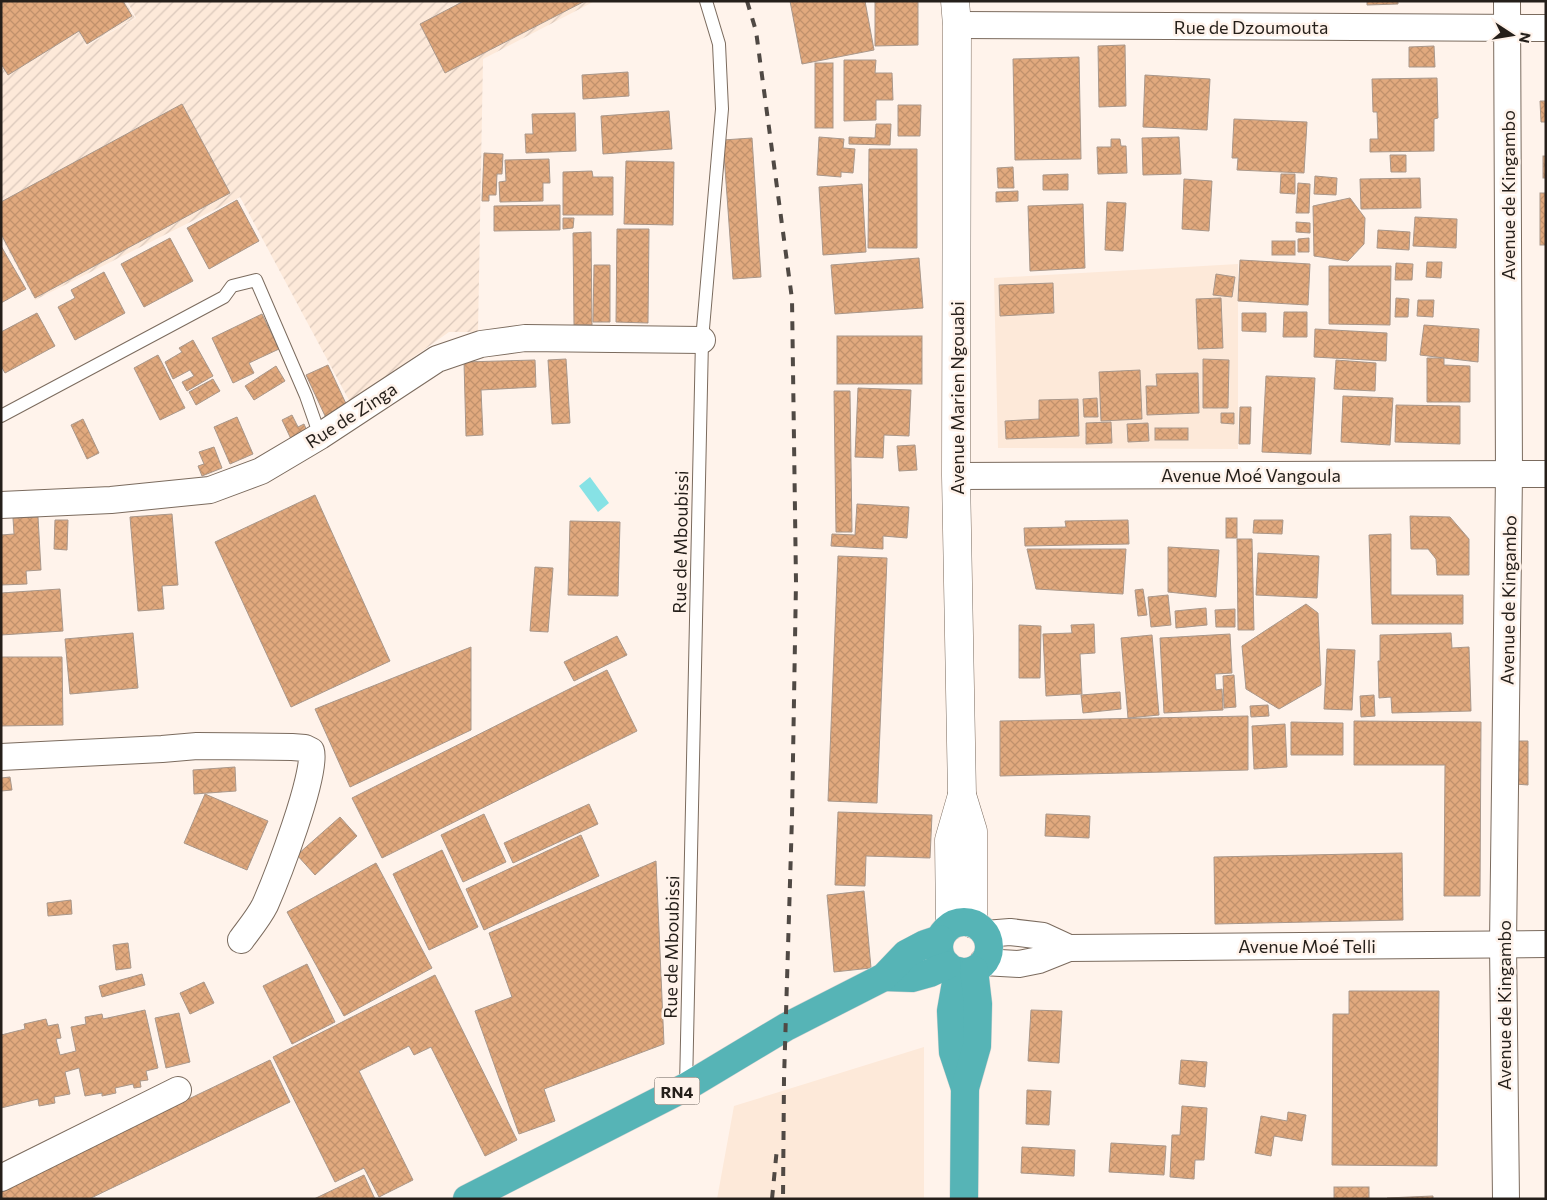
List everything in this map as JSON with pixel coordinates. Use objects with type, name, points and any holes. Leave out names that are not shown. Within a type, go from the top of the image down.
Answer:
[{"type":"highway","name":"RN4","points":[[467,1199],[686,1086],[786,1027],[884,977],[906,954],[925,944],[962,931]]},
{"type":"highway","points":[[964,1199],[965,1088],[954,1052],[951,1011],[966,967],[988,950],[988,942],[962,931],[939,947],[940,956],[966,967]]},
{"type":"highway","name":"RN4","points":[[884,977],[912,978],[966,967]]},
{"type":"street","name":"Avenue de Kingambo","points":[[1506,1199],[1503,944],[1509,474],[1507,1]]},
{"type":"street","name":"Rue de Dzoumouta","points":[[956,13],[1507,29],[1546,28]]},
{"type":"street","name":"Avenue Marien Ngouabi","points":[[956,13],[956,476],[962,795],[973,831],[962,931]]},
{"type":"street","name":"Rue de Zinga","points":[[1,505],[111,500],[210,490],[261,471],[320,436],[437,359],[481,344],[525,338],[702,340]]},
{"type":"street","name":"Avenue Moé Vangoula","points":[[956,476],[1546,474]]},
{"type":"street","points":[[1,757],[197,746],[292,746],[311,751],[313,756],[312,765],[306,790],[283,859],[264,907],[241,940]]},
{"type":"street","name":"Avenue Moé Telli","points":[[962,931],[1010,932],[1042,936],[1068,948]]},
{"type":"street","name":"Avenue Moé Telli","points":[[966,967],[1019,964],[1040,960],[1068,948],[1546,944]]},
{"type":"street","points":[[1,1178],[178,1090]]},
{"type":"lane","name":"Rue de Mboubissi","points":[[686,1086],[702,340],[722,109],[719,44],[706,1]]},
{"type":"lane","points":[[1,416],[224,297],[232,286],[256,280],[306,396],[320,436]]},
{"type":"shaded area","points":[[1,1],[125,1],[135,18],[86,45],[79,35],[86,46],[136,18],[127,1],[595,1],[483,59],[478,332],[449,332],[350,402],[240,197],[35,300],[1,237]]},
{"type":"shaded area","points":[[1238,264],[1238,449],[998,448],[994,278]]},
{"type":"shaded area","points":[[924,1047],[924,1199],[717,1199],[734,1106]]},
{"type":"water","points":[[590,477],[609,503],[598,512],[579,486]]},
{"type":"building","points":[[1,1],[123,1],[132,16],[87,44],[79,31],[8,75],[1,64]]},
{"type":"building","points":[[464,1],[585,1],[445,73],[420,24]]},
{"type":"building","points":[[790,1],[865,1],[874,50],[802,64]]},
{"type":"building","points":[[918,1],[918,45],[875,46],[875,2]]},
{"type":"building","points":[[1367,1],[1398,1],[1398,4],[1367,5]]},
{"type":"building","points":[[1125,45],[1126,106],[1099,107],[1098,46]]},
{"type":"building","points":[[1434,46],[1435,67],[1409,67],[1409,47]]},
{"type":"building","points":[[1079,57],[1081,159],[1015,160],[1013,59]]},
{"type":"building","points":[[844,60],[876,60],[875,73],[892,73],[893,100],[876,100],[876,120],[844,121]]},
{"type":"building","points":[[815,63],[833,63],[833,128],[815,128]]},
{"type":"building","points":[[628,72],[629,96],[583,99],[582,75]]},
{"type":"building","points":[[1145,75],[1210,79],[1207,130],[1143,127]]},
{"type":"building","points":[[1437,78],[1438,118],[1434,119],[1434,151],[1370,152],[1370,139],[1378,139],[1377,112],[1373,112],[1372,79]]},
{"type":"building","points":[[1540,101],[1546,101],[1546,122],[1541,122]]},
{"type":"building","points":[[182,104],[230,193],[35,298],[1,234],[1,202]]},
{"type":"building","points":[[898,105],[921,105],[920,136],[898,136]]},
{"type":"building","points":[[669,111],[672,149],[603,154],[601,116]]},
{"type":"building","points":[[575,113],[576,151],[526,153],[525,134],[533,134],[532,114]]},
{"type":"building","points":[[1234,119],[1307,122],[1304,173],[1237,170],[1238,158],[1232,158]]},
{"type":"building","points":[[876,124],[891,124],[890,145],[849,144],[849,137],[875,138]]},
{"type":"building","points":[[819,137],[844,139],[843,148],[855,149],[853,173],[841,172],[841,177],[817,175]]},
{"type":"building","points":[[1179,137],[1181,174],[1143,175],[1142,138]]},
{"type":"building","points":[[752,138],[761,277],[733,279],[723,140]]},
{"type":"building","points":[[1111,139],[1120,139],[1121,146],[1126,146],[1127,173],[1098,174],[1097,147],[1111,147]]},
{"type":"building","points":[[869,149],[917,149],[917,248],[868,248]]},
{"type":"building","points":[[484,153],[503,154],[502,174],[497,174],[496,195],[489,195],[489,201],[482,201]]},
{"type":"building","points":[[1390,155],[1406,155],[1406,172],[1391,172]]},
{"type":"building","points":[[1543,156],[1546,156],[1546,178],[1543,178]]},
{"type":"building","points":[[549,159],[550,183],[543,183],[543,201],[500,202],[499,182],[506,181],[505,160]]},
{"type":"building","points":[[626,161],[674,162],[673,225],[624,224]]},
{"type":"building","points":[[1013,167],[1014,188],[998,188],[997,168]]},
{"type":"building","points":[[592,171],[593,177],[613,177],[613,215],[563,215],[563,172]]},
{"type":"building","points":[[1068,174],[1068,190],[1043,190],[1043,175]]},
{"type":"building","points":[[1281,174],[1295,174],[1295,194],[1280,193]]},
{"type":"building","points":[[1315,176],[1337,178],[1336,195],[1314,194]]},
{"type":"building","points":[[1420,178],[1421,208],[1361,209],[1360,179]]},
{"type":"building","points":[[1184,179],[1212,181],[1209,231],[1182,229]]},
{"type":"building","points":[[1298,183],[1310,184],[1309,213],[1296,213]]},
{"type":"building","points":[[862,184],[866,252],[823,255],[819,187]]},
{"type":"building","points":[[1018,191],[1018,201],[996,202],[996,192]]},
{"type":"building","points":[[1540,193],[1546,193],[1546,245],[1540,245]]},
{"type":"building","points":[[1350,198],[1365,218],[1364,244],[1348,261],[1314,256],[1313,206]]},
{"type":"building","points":[[237,200],[259,241],[209,269],[187,228]]},
{"type":"building","points":[[1107,202],[1126,203],[1123,251],[1105,250]]},
{"type":"building","points":[[1083,204],[1085,268],[1030,271],[1028,206]]},
{"type":"building","points":[[560,205],[560,230],[494,231],[494,206]]},
{"type":"building","points":[[1415,217],[1457,219],[1456,248],[1413,246]]},
{"type":"building","points":[[563,218],[574,218],[573,228],[563,229]]},
{"type":"building","points":[[1296,222],[1310,223],[1310,233],[1296,232]]},
{"type":"building","points":[[617,229],[649,229],[648,323],[616,322]]},
{"type":"building","points":[[1378,230],[1410,232],[1409,250],[1377,248]]},
{"type":"building","points":[[591,232],[592,325],[574,325],[573,233]]},
{"type":"building","points":[[170,238],[193,281],[144,307],[121,264]]},
{"type":"building","points":[[1309,238],[1309,252],[1298,252],[1298,239]]},
{"type":"building","points":[[1272,241],[1295,241],[1295,255],[1272,255]]},
{"type":"building","points":[[1,246],[26,289],[1,303]]},
{"type":"building","points":[[919,258],[923,308],[835,314],[831,265]]},
{"type":"building","points":[[1240,260],[1310,264],[1308,305],[1238,301]]},
{"type":"building","points":[[1427,262],[1442,262],[1441,278],[1426,277]]},
{"type":"building","points":[[1396,263],[1413,264],[1412,280],[1395,280]]},
{"type":"building","points":[[594,265],[610,265],[610,322],[593,322]]},
{"type":"building","points":[[1329,266],[1391,266],[1390,325],[1329,324]]},
{"type":"building","points":[[104,272],[125,313],[75,340],[58,307],[75,298],[71,290]]},
{"type":"building","points":[[1216,274],[1235,277],[1232,297],[1213,295]]},
{"type":"building","points":[[1053,283],[1054,313],[1000,316],[999,285]]},
{"type":"building","points":[[1221,298],[1223,348],[1198,349],[1196,299]]},
{"type":"building","points":[[1396,298],[1409,299],[1408,317],[1395,317]]},
{"type":"building","points":[[1418,300],[1434,300],[1433,317],[1417,316]]},
{"type":"building","points":[[1284,312],[1307,312],[1307,337],[1283,337]]},
{"type":"building","points":[[37,313],[55,346],[5,373],[1,366],[1,332]]},
{"type":"building","points":[[1242,313],[1266,313],[1266,332],[1242,331]]},
{"type":"building","points":[[262,314],[279,349],[249,363],[254,373],[233,383],[212,338]]},
{"type":"building","points":[[1424,325],[1479,329],[1478,362],[1420,355]]},
{"type":"building","points":[[1315,329],[1387,333],[1386,361],[1314,357]]},
{"type":"building","points":[[837,336],[922,336],[922,384],[837,384]]},
{"type":"building","points":[[193,340],[213,376],[187,391],[182,382],[194,376],[190,370],[173,379],[165,362],[182,352],[179,348]]},
{"type":"building","points":[[158,355],[185,408],[160,420],[134,368]]},
{"type":"building","points":[[1427,358],[1444,358],[1444,365],[1470,366],[1470,402],[1427,402]]},
{"type":"building","points":[[566,359],[570,423],[552,424],[548,360]]},
{"type":"building","points":[[1203,359],[1229,360],[1228,408],[1203,408]]},
{"type":"building","points":[[535,360],[536,387],[481,390],[483,435],[466,436],[464,362]]},
{"type":"building","points":[[1336,360],[1376,363],[1375,391],[1334,389]]},
{"type":"building","points":[[328,365],[348,408],[326,418],[306,375]]},
{"type":"building","points":[[276,366],[285,381],[254,400],[245,386]]},
{"type":"building","points":[[1140,370],[1142,419],[1101,421],[1099,372]]},
{"type":"building","points":[[1198,373],[1199,413],[1147,415],[1146,386],[1157,386],[1156,374]]},
{"type":"building","points":[[1266,376],[1315,378],[1311,454],[1262,452]]},
{"type":"building","points":[[213,379],[220,391],[196,405],[189,392]]},
{"type":"building","points":[[858,388],[911,390],[909,436],[884,435],[883,458],[855,457]]},
{"type":"building","points":[[834,391],[850,391],[852,532],[836,532]]},
{"type":"building","points":[[1343,396],[1393,398],[1390,445],[1341,442]]},
{"type":"building","points":[[1097,398],[1098,417],[1084,417],[1083,399]]},
{"type":"building","points":[[1078,399],[1079,436],[1006,439],[1005,421],[1039,419],[1039,400]]},
{"type":"building","points":[[1396,405],[1460,406],[1460,444],[1395,442]]},
{"type":"building","points":[[1240,407],[1251,407],[1250,444],[1239,444]]},
{"type":"building","points":[[1221,413],[1234,413],[1234,424],[1221,423]]},
{"type":"building","points":[[292,415],[298,427],[304,424],[307,431],[291,439],[282,420]]},
{"type":"building","points":[[237,417],[253,454],[230,464],[214,427]]},
{"type":"building","points":[[83,419],[99,453],[87,459],[71,425]]},
{"type":"building","points":[[1111,422],[1112,443],[1086,444],[1086,423]]},
{"type":"building","points":[[1148,423],[1149,441],[1128,442],[1127,424]]},
{"type":"building","points":[[1155,428],[1188,428],[1188,440],[1155,440]]},
{"type":"building","points":[[915,445],[917,470],[899,471],[897,446]]},
{"type":"building","points":[[214,447],[222,468],[202,476],[198,466],[204,464],[199,452]]},
{"type":"building","points":[[315,495],[390,661],[291,707],[215,542]]},
{"type":"building","points":[[857,504],[909,507],[907,538],[883,536],[883,549],[831,546],[832,534],[855,535]]},
{"type":"building","points":[[172,514],[178,585],[162,586],[164,609],[138,611],[130,517]]},
{"type":"building","points":[[1410,516],[1450,517],[1469,539],[1469,575],[1437,575],[1436,559],[1428,549],[1411,549]]},
{"type":"building","points":[[38,517],[41,570],[26,571],[27,584],[1,585],[1,535],[14,534],[13,518]]},
{"type":"building","points":[[1226,518],[1237,518],[1237,538],[1226,538]]},
{"type":"building","points":[[55,520],[68,520],[67,550],[54,549]]},
{"type":"building","points":[[1128,520],[1129,544],[1025,546],[1024,528],[1066,527],[1065,521]]},
{"type":"building","points":[[1254,520],[1283,520],[1282,534],[1253,533]]},
{"type":"building","points":[[570,521],[620,522],[618,596],[568,595]]},
{"type":"building","points":[[1391,534],[1391,595],[1463,595],[1463,624],[1372,624],[1369,535]]},
{"type":"building","points":[[1237,539],[1252,539],[1254,630],[1238,630]]},
{"type":"building","points":[[1168,547],[1219,550],[1216,597],[1168,592]]},
{"type":"building","points":[[1027,549],[1126,549],[1123,594],[1036,589]]},
{"type":"building","points":[[1258,553],[1319,556],[1317,598],[1256,595]]},
{"type":"building","points":[[838,556],[887,558],[877,803],[828,801]]},
{"type":"building","points":[[535,567],[553,568],[548,632],[530,631]]},
{"type":"building","points":[[60,589],[63,631],[1,635],[1,593]]},
{"type":"building","points":[[1143,589],[1147,615],[1138,616],[1135,590]]},
{"type":"building","points":[[1168,595],[1171,625],[1151,627],[1148,597]]},
{"type":"building","points":[[1306,604],[1318,613],[1321,685],[1279,709],[1246,689],[1242,646]]},
{"type":"building","points":[[1206,608],[1207,625],[1176,628],[1175,611]]},
{"type":"building","points":[[1235,609],[1235,627],[1216,627],[1215,610]]},
{"type":"building","points":[[1094,624],[1095,653],[1080,654],[1082,694],[1046,696],[1043,634],[1072,633],[1071,625]]},
{"type":"building","points":[[1019,625],[1041,626],[1040,678],[1019,678]]},
{"type":"building","points":[[133,633],[138,688],[70,694],[65,639]]},
{"type":"building","points":[[1451,633],[1452,648],[1469,647],[1471,711],[1392,713],[1391,697],[1379,698],[1378,661],[1380,661],[1380,635]]},
{"type":"building","points":[[1230,634],[1232,673],[1215,674],[1216,690],[1222,689],[1223,710],[1164,713],[1160,638]]},
{"type":"building","points":[[1152,635],[1159,715],[1128,718],[1121,638]]},
{"type":"building","points":[[617,636],[627,655],[574,681],[564,662]]},
{"type":"building","points":[[471,647],[471,730],[350,787],[315,709]]},
{"type":"building","points":[[1327,649],[1355,650],[1352,710],[1324,709]]},
{"type":"building","points":[[1,657],[62,657],[63,725],[1,726]]},
{"type":"building","points":[[607,670],[637,731],[382,858],[352,798]]},
{"type":"building","points":[[1234,675],[1236,707],[1224,708],[1223,676]]},
{"type":"building","points":[[1120,692],[1121,709],[1083,713],[1081,695]]},
{"type":"building","points":[[1374,695],[1375,716],[1361,717],[1360,696]]},
{"type":"building","points":[[1268,705],[1269,716],[1251,717],[1250,706]]},
{"type":"building","points":[[1248,716],[1248,770],[1000,776],[1000,721]]},
{"type":"building","points":[[1354,721],[1481,722],[1480,896],[1444,896],[1445,765],[1354,765]]},
{"type":"building","points":[[1291,722],[1343,723],[1343,755],[1291,755]]},
{"type":"building","points":[[1285,724],[1287,767],[1254,769],[1252,726]]},
{"type":"building","points":[[1515,741],[1528,741],[1528,785],[1515,784]]},
{"type":"building","points":[[235,767],[236,791],[194,794],[193,770]]},
{"type":"building","points":[[10,777],[12,790],[1,791],[1,778]]},
{"type":"building","points":[[205,794],[268,821],[247,870],[184,843]]},
{"type":"building","points":[[589,804],[598,824],[513,863],[504,843]]},
{"type":"building","points":[[838,812],[932,815],[930,858],[866,856],[865,886],[835,885]]},
{"type":"building","points":[[484,814],[506,862],[463,882],[441,835]]},
{"type":"building","points":[[1046,814],[1090,816],[1089,838],[1045,836]]},
{"type":"building","points":[[340,817],[357,836],[315,875],[297,855]]},
{"type":"building","points":[[581,835],[599,876],[484,930],[466,889]]},
{"type":"building","points":[[442,850],[478,927],[429,950],[393,874]]},
{"type":"building","points":[[1402,853],[1403,920],[1215,924],[1214,857]]},
{"type":"building","points":[[656,861],[664,1044],[544,1089],[555,1121],[519,1134],[475,1011],[512,997],[489,933]]},
{"type":"building","points":[[376,863],[432,968],[344,1016],[287,912]]},
{"type":"building","points":[[864,891],[871,968],[834,972],[827,895]]},
{"type":"building","points":[[71,900],[72,914],[48,916],[47,903]]},
{"type":"building","points":[[128,943],[131,968],[116,970],[113,945]]},
{"type":"building","points":[[307,964],[335,1022],[292,1044],[263,986]]},
{"type":"building","points":[[142,974],[145,985],[102,997],[99,986]]},
{"type":"building","points":[[435,975],[517,1140],[485,1156],[431,1047],[414,1055],[409,1046],[359,1071],[413,1180],[379,1197],[364,1168],[335,1182],[273,1057]]},
{"type":"building","points":[[204,982],[214,1003],[190,1014],[180,993]]},
{"type":"building","points":[[1349,991],[1439,991],[1437,1166],[1332,1165],[1333,1014],[1349,1014]]},
{"type":"building","points":[[145,1010],[158,1068],[146,1071],[148,1080],[140,1081],[141,1087],[134,1088],[133,1084],[115,1088],[116,1093],[102,1096],[102,1093],[85,1096],[79,1068],[65,1072],[70,1094],[54,1097],[55,1103],[39,1106],[38,1099],[1,1108],[1,1035],[25,1029],[24,1024],[46,1019],[48,1026],[58,1024],[61,1038],[56,1039],[60,1055],[76,1051],[71,1027],[86,1024],[85,1017],[102,1014],[103,1019]]},
{"type":"building","points":[[1031,1010],[1062,1011],[1059,1063],[1028,1061]]},
{"type":"building","points":[[179,1013],[190,1062],[166,1068],[155,1018]]},
{"type":"building","points":[[270,1060],[290,1102],[89,1199],[1,1199],[1,1189]]},
{"type":"building","points":[[1181,1060],[1207,1062],[1205,1087],[1179,1084]]},
{"type":"building","points":[[1027,1090],[1051,1091],[1049,1125],[1026,1124]]},
{"type":"building","points":[[1182,1106],[1207,1108],[1204,1160],[1195,1160],[1194,1179],[1170,1177],[1172,1135],[1180,1135]]},
{"type":"building","points":[[1288,1112],[1306,1115],[1302,1141],[1274,1136],[1271,1156],[1255,1153],[1261,1116],[1287,1121]]},
{"type":"building","points":[[1111,1143],[1166,1146],[1164,1175],[1109,1172]]},
{"type":"building","points":[[1022,1147],[1075,1150],[1074,1176],[1021,1173]]},
{"type":"building","points":[[364,1175],[375,1199],[314,1199]]},
{"type":"building","points":[[1334,1187],[1369,1187],[1369,1199],[1334,1199]]},
{"type":"building","points":[[1433,1196],[1433,1199],[1387,1199],[1387,1198]]},
{"type":"railway","points":[[747,1],[756,31],[792,299],[796,582],[792,817],[784,1079],[783,1199]]},
{"type":"railway","points":[[772,1199],[777,1148]]}]
